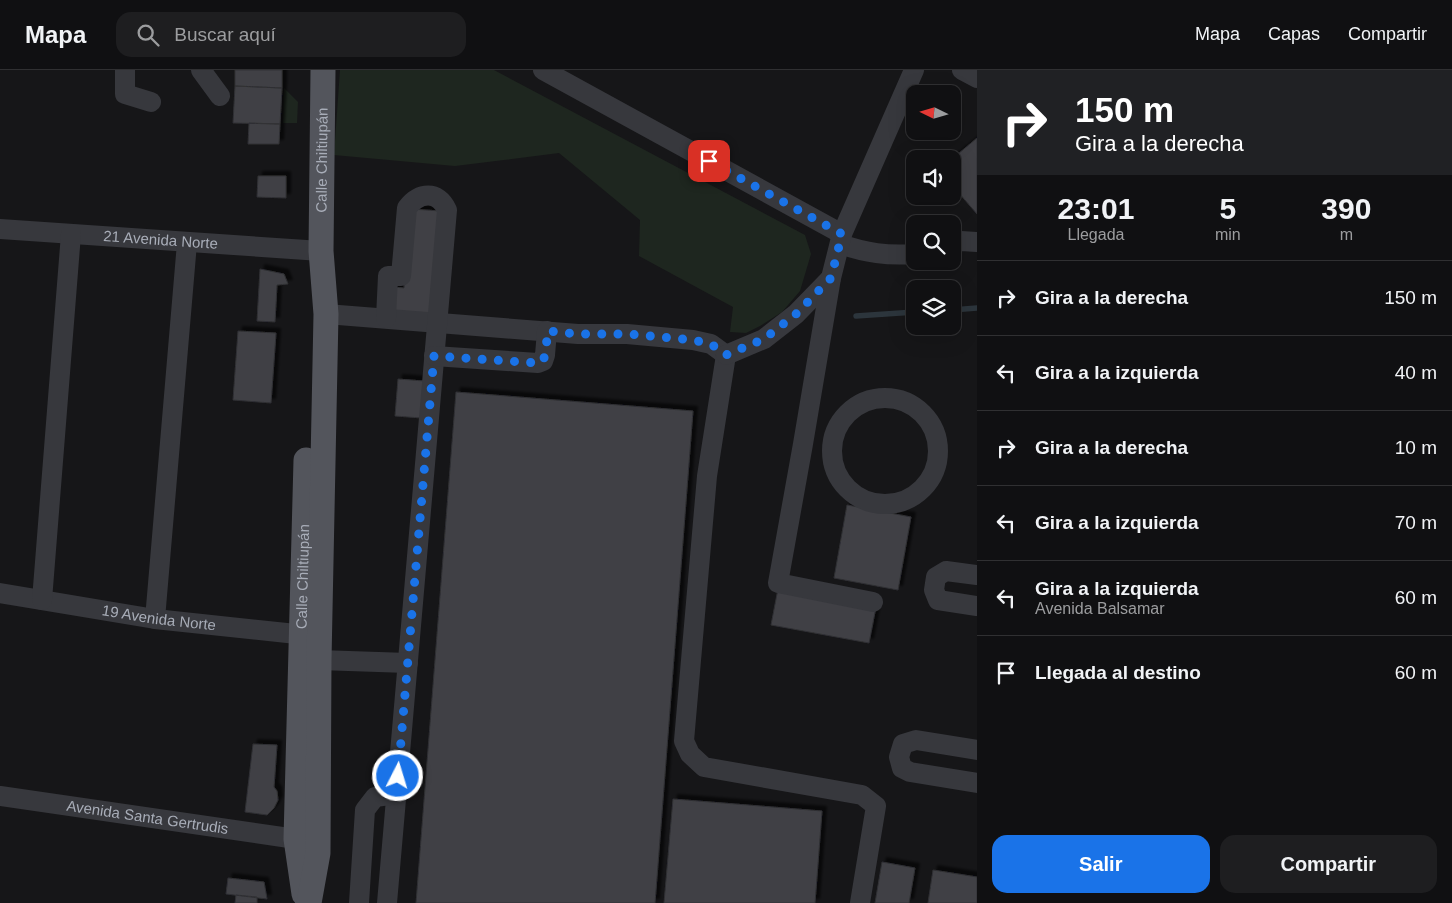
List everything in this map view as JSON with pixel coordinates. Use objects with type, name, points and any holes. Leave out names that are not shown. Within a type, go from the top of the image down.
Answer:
[{"type":"main road","name":"Calle Chiltiupán","points":[[305,903],[296,839],[313,644],[326,314],[321,251],[323,70]]},
{"type":"main road","name":"Calle Chiltiupán","points":[[309,903],[318,853],[313,644],[310,312],[321,251]]},
{"type":"street","points":[[125,70],[125,94],[151,102]]},
{"type":"street","points":[[201,70],[220,96]]},
{"type":"street","points":[[543,70],[862,252],[906,255]]},
{"type":"street","points":[[873,602],[778,583],[804,444],[831,278],[841,239],[914,70]]},
{"type":"street","points":[[962,70],[977,78]]},
{"type":"street","points":[[386,318],[388,276],[401,276],[407,208],[413,200],[420,196],[437,198],[444,202],[447,210],[387,903]]},
{"type":"street","name":"21 Avenida Norte","points":[[0,229],[321,251]]},
{"type":"street","points":[[42,600],[71,234]]},
{"type":"street","points":[[961,241],[977,242]]},
{"type":"street","points":[[155,618],[187,243]]},
{"type":"street","points":[[726,355],[764,339],[796,314],[831,278]]},
{"type":"street","points":[[326,314],[578,334],[628,334],[693,340],[711,344],[726,355]]},
{"type":"street","points":[[434,356],[538,363],[543,361],[545,355],[548,331]]},
{"type":"street","points":[[726,355],[707,476],[684,741],[690,754],[704,766],[862,795],[876,806],[860,903]]},
{"type":"street","points":[[877,398],[894,398],[910,404],[924,414],[933,429],[937,446],[936,463],[930,479],[918,492],[902,501],[885,504],[867,501],[851,492],[839,479],[833,462],[832,449],[837,428],[846,414],[860,403],[877,398]]},
{"type":"street","points":[[804,444],[832,449]]},
{"type":"street","points":[[977,575],[946,570],[936,576],[934,590],[938,600],[977,606]]},
{"type":"street","name":"19 Avenida Norte","points":[[0,594],[313,644],[408,663]]},
{"type":"street","points":[[977,750],[916,740],[903,744],[899,757],[902,768],[910,772],[977,783]]},
{"type":"street","points":[[359,903],[365,810],[375,797],[396,794]]},
{"type":"street","name":"Avenida Santa Gertrudis","points":[[0,796],[296,839]]},
{"type":"shaded area","points":[[340,70],[494,70],[805,235],[811,254],[800,291],[782,312],[760,326],[746,333],[730,332],[733,307],[639,256],[640,220],[559,153],[455,166],[334,155]]},
{"type":"shaded area","points":[[284,88],[298,102],[297,123],[283,123]]},
{"type":"building","points":[[235,70],[282,70],[282,88],[235,86]]},
{"type":"building","points":[[235,86],[282,88],[280,124],[233,123]]},
{"type":"building","points":[[249,123],[280,124],[279,144],[248,144]]},
{"type":"building","points":[[977,138],[977,214],[961,195],[961,151]]},
{"type":"building","points":[[258,176],[286,176],[286,198],[257,197]]},
{"type":"building","points":[[411,209],[440,211],[432,314],[391,311],[393,287],[404,288]]},
{"type":"building","points":[[260,269],[284,274],[288,284],[277,285],[275,322],[257,321]]},
{"type":"building","points":[[238,331],[276,333],[271,403],[233,400]]},
{"type":"building","points":[[398,379],[424,381],[421,418],[395,416]]},
{"type":"building","points":[[456,392],[693,411],[655,903],[416,903]]},
{"type":"building","points":[[847,505],[911,517],[898,590],[834,578]]},
{"type":"building","points":[[778,589],[876,607],[869,643],[771,625]]},
{"type":"building","points":[[253,744],[277,745],[274,787],[277,791],[278,800],[274,808],[267,815],[245,812]]},
{"type":"building","points":[[673,799],[822,811],[815,903],[664,903]]},
{"type":"building","points":[[882,862],[915,868],[909,903],[875,903]]},
{"type":"building","points":[[933,870],[977,877],[977,903],[928,903]]},
{"type":"building","points":[[228,878],[264,882],[267,899],[226,894]]},
{"type":"building","points":[[236,895],[257,897],[257,903],[235,903]]},
{"type":"waterway","points":[[961,309],[977,308]]},
{"type":"waterway","points":[[856,316],[906,313]]},
{"type":"route","points":[[398,776],[434,356],[538,363],[543,361],[545,355],[548,331],[578,334],[628,334],[693,340],[711,344],[726,355],[764,339],[796,314],[831,278],[842,234],[709,161]]}]
